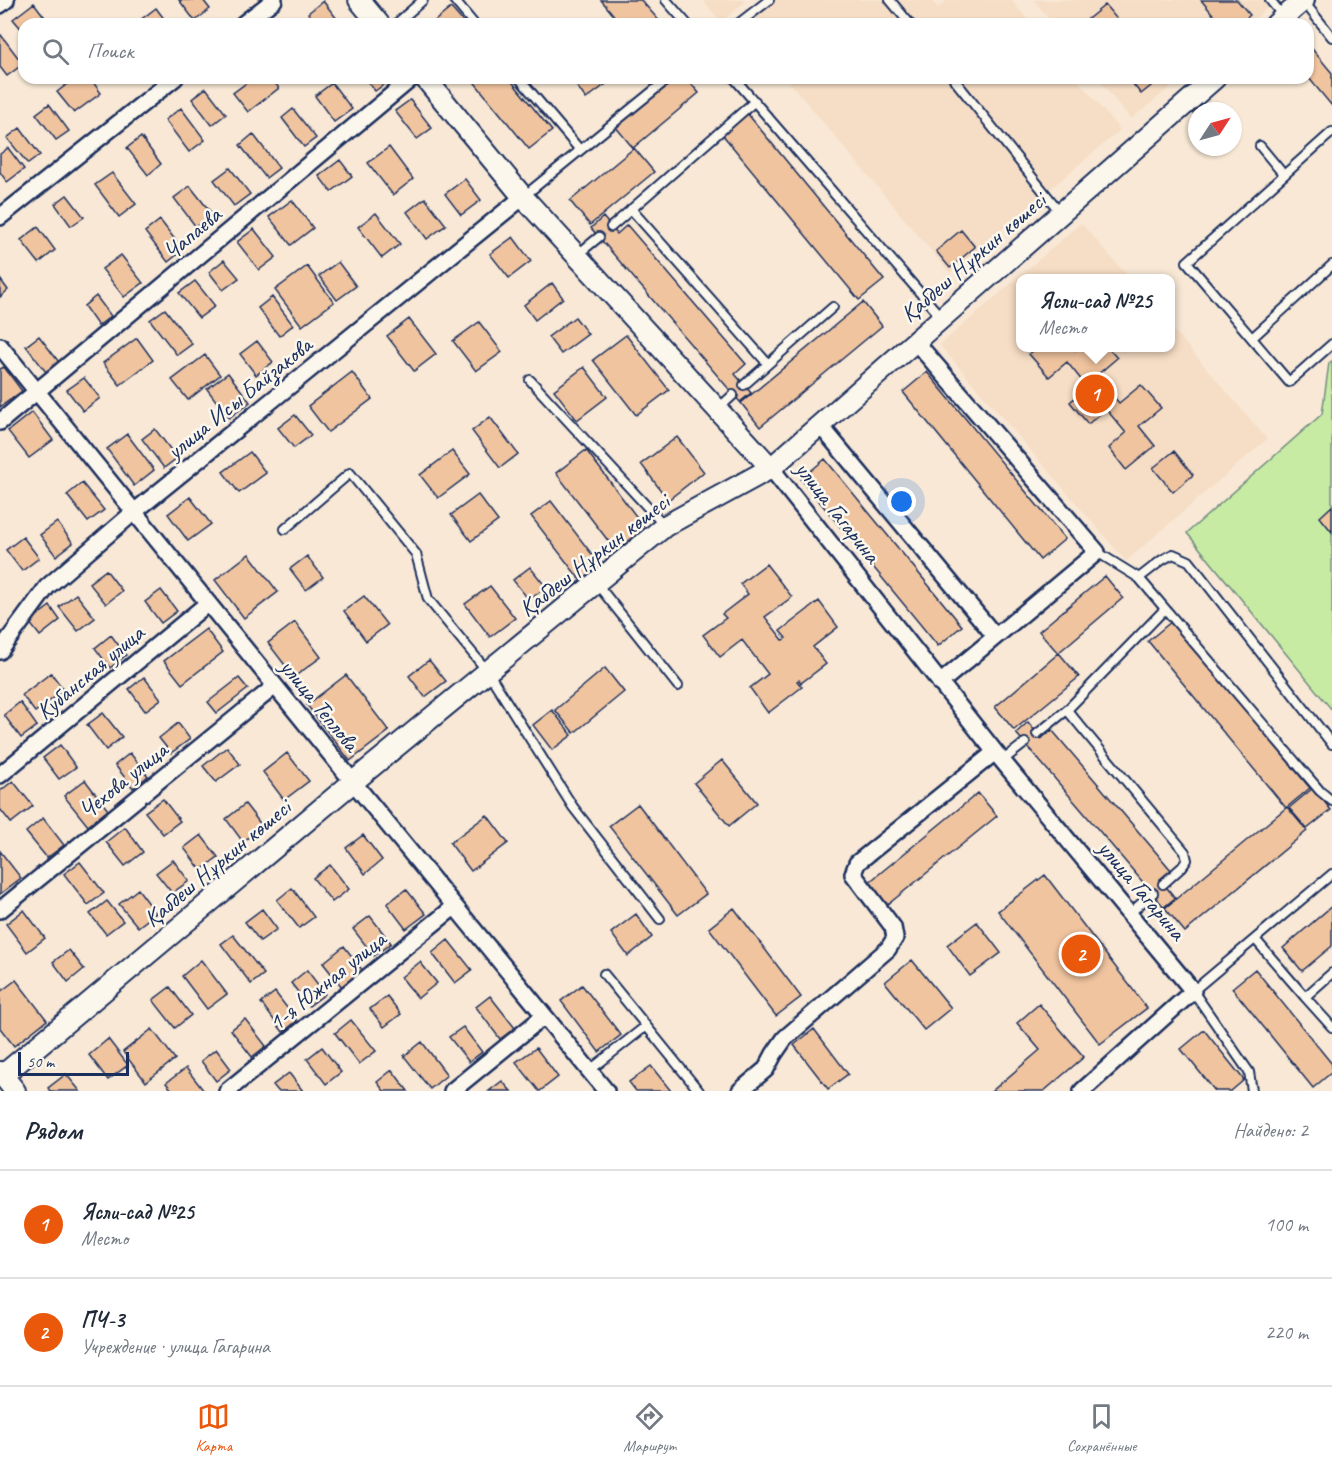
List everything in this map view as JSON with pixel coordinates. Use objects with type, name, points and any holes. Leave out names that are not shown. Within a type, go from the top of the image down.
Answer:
[{"type":"street","points":[[0,5],[6,0]]},
{"type":"street","points":[[250,18],[273,0]]},
{"type":"street","points":[[359,0],[374,18]]},
{"type":"street","points":[[1282,18],[1303,0]]},
{"type":"street","points":[[0,217],[167,84]]},
{"type":"street","name":"Чапаева","points":[[0,422],[405,84]]},
{"type":"street","name":"улица Гагарина","points":[[430,84],[523,197],[771,468],[999,757],[1193,992]]},
{"type":"street","name":"Қабдеш Нұркин көшесі","points":[[1,1075],[665,526],[771,468],[1208,84]]},
{"type":"street","name":"улица Исы Байзакова","points":[[0,651],[47,587],[134,512],[523,197]]},
{"type":"street","points":[[915,341],[1096,552],[940,683]]},
{"type":"street","name":"улица Теплова","points":[[0,346],[454,907],[606,1091]]},
{"type":"street","points":[[820,425],[995,636]]},
{"type":"street","name":"Кубанская улица","points":[[0,775],[208,603]]},
{"type":"street","name":"Чехова улица","points":[[0,910],[275,686]]},
{"type":"street","points":[[740,1091],[766,1069],[785,1038],[888,949],[895,938],[893,927],[853,874],[858,863],[999,757]]},
{"type":"street","name":"1-я Южная улица","points":[[227,1091],[454,907]]},
{"type":"street","points":[[1082,1091],[1193,992]]},
{"type":"street","points":[[452,1091],[544,1016]]},
{"type":"street","points":[[1,1075],[15,1091]]},
{"type":"lane","points":[[403,18],[423,0]]},
{"type":"lane","points":[[454,0],[469,18]]},
{"type":"lane","points":[[666,0],[682,18]]},
{"type":"lane","points":[[746,18],[769,0]]},
{"type":"lane","points":[[891,0],[905,18]]},
{"type":"lane","points":[[1270,0],[1279,18]]},
{"type":"lane","points":[[1303,0],[1332,37]]},
{"type":"lane","points":[[524,84],[580,150]]},
{"type":"lane","points":[[523,197],[662,84]]},
{"type":"lane","points":[[739,84],[942,318]]},
{"type":"lane","points":[[958,84],[1061,213]]},
{"type":"lane","points":[[610,226],[755,101]]},
{"type":"lane","points":[[1332,132],[1187,262],[1289,382],[1332,344]]},
{"type":"lane","points":[[1260,146],[1284,175]]},
{"type":"lane","points":[[631,209],[768,364]]},
{"type":"lane","points":[[577,256],[599,237]]},
{"type":"lane","points":[[1252,338],[1332,265]]},
{"type":"lane","points":[[744,385],[833,307]]},
{"type":"lane","points":[[530,380],[665,526]]},
{"type":"lane","points":[[717,409],[734,395]]},
{"type":"lane","points":[[285,529],[350,473],[416,554],[428,599],[488,672],[573,807],[660,919]]},
{"type":"lane","points":[[1096,552],[1139,578],[1320,790],[1332,801]]},
{"type":"lane","points":[[1139,578],[1173,554],[1189,561],[1332,744]]},
{"type":"lane","points":[[596,583],[678,686]]},
{"type":"lane","points":[[1037,734],[1067,710],[1165,609]]},
{"type":"lane","points":[[1067,710],[1185,852],[1187,860],[1163,884]]},
{"type":"lane","points":[[999,757],[1025,744]]},
{"type":"lane","points":[[1252,1091],[1249,1072],[1193,992],[1332,874]]},
{"type":"lane","points":[[1129,914],[1153,893]]},
{"type":"lane","points":[[1255,939],[1332,1027]]},
{"type":"lane","points":[[1305,996],[1332,973]]},
{"type":"lane","points":[[604,974],[699,1091]]},
{"type":"lane","points":[[589,1071],[646,1026]]},
{"type":"shaded area","points":[[703,0],[747,0],[726,18],[718,18]]},
{"type":"shaded area","points":[[773,0],[931,0],[938,8],[948,0],[1011,0],[1026,18],[752,18]]},
{"type":"shaded area","points":[[1034,0],[1277,0],[1255,18],[1048,18]]},
{"type":"shaded area","points":[[791,84],[1081,84],[1120,130],[950,273]]},
{"type":"shaded area","points":[[1102,84],[1175,84],[1131,119]]},
{"type":"shaded area","points":[[1081,223],[1126,274],[1022,274]]},
{"type":"shaded area","points":[[1016,279],[1016,352],[1175,352],[1175,332],[1267,439],[1126,561],[940,345]]},
{"type":"green space","points":[[1332,361],[1332,710],[1187,533],[1322,414],[1329,363]]},
{"type":"building","points":[[179,0],[203,0],[210,9],[199,18],[193,18]]},
{"type":"building","points":[[601,0],[641,0],[657,18],[616,18]]},
{"type":"building","points":[[1201,0],[1237,0],[1250,15],[1247,18],[1216,18]]},
{"type":"building","points":[[323,1],[336,18],[312,18],[308,13]]},
{"type":"building","points":[[34,3],[45,18],[18,18],[18,25],[13,19]]},
{"type":"building","points":[[1105,5],[1116,18],[1089,18]]},
{"type":"building","points":[[156,8],[164,18],[143,18]]},
{"type":"building","points":[[451,8],[460,18],[438,18]]},
{"type":"building","points":[[0,36],[18,57],[18,68],[7,76],[0,67]]},
{"type":"building","points":[[1314,51],[1332,73],[1332,106],[1314,84]]},
{"type":"building","points":[[67,84],[94,84],[101,93],[74,113],[57,92]]},
{"type":"building","points":[[245,84],[276,84],[279,88],[248,112],[233,93]]},
{"type":"building","points":[[333,84],[352,109],[334,122],[315,96]]},
{"type":"building","points":[[370,84],[385,84],[375,91]]},
{"type":"building","points":[[476,84],[514,84],[552,131],[529,149]]},
{"type":"building","points":[[575,84],[606,84],[586,99]]},
{"type":"building","points":[[665,84],[691,84],[699,93],[633,148],[615,126]]},
{"type":"building","points":[[1133,84],[1154,84],[1141,94]]},
{"type":"building","points":[[206,88],[226,114],[212,125],[192,99]]},
{"type":"building","points":[[410,100],[432,128],[417,139],[395,111]]},
{"type":"building","points":[[49,104],[69,131],[56,140],[36,114]]},
{"type":"building","points":[[181,108],[205,140],[189,152],[165,120]]},
{"type":"building","points":[[293,109],[316,138],[304,147],[282,118]]},
{"type":"building","points":[[747,113],[884,280],[859,300],[722,134]]},
{"type":"building","points":[[20,128],[40,155],[28,164],[7,138]]},
{"type":"building","points":[[253,134],[279,168],[266,178],[240,145]]},
{"type":"building","points":[[141,137],[161,164],[148,175],[127,148]]},
{"type":"building","points":[[389,147],[413,179],[393,195],[368,163]]},
{"type":"building","points":[[8,148],[24,169],[7,182],[0,172],[0,154]]},
{"type":"building","points":[[634,148],[654,172],[590,225],[570,201]]},
{"type":"building","points":[[340,160],[352,176],[331,192],[319,176]]},
{"type":"building","points":[[230,168],[250,194],[234,206],[214,180]]},
{"type":"building","points":[[112,173],[136,204],[119,217],[95,185]]},
{"type":"building","points":[[465,179],[481,200],[461,215],[445,194]]},
{"type":"building","points":[[190,186],[212,214],[196,227],[174,198]]},
{"type":"building","points":[[67,195],[84,217],[71,226],[55,204]]},
{"type":"building","points":[[425,198],[446,225],[427,239],[407,212]]},
{"type":"building","points":[[292,200],[313,228],[291,245],[269,217]]},
{"type":"building","points":[[376,213],[400,244],[382,258],[358,227]]},
{"type":"building","points":[[603,217],[617,234],[627,225],[746,364],[735,374],[751,393],[740,402],[591,228]]},
{"type":"building","points":[[160,220],[183,250],[168,262],[145,232]]},
{"type":"building","points":[[38,227],[55,250],[39,263],[21,240]]},
{"type":"building","points":[[254,229],[276,257],[259,270],[237,242]]},
{"type":"building","points":[[961,230],[975,247],[950,268],[936,251]]},
{"type":"building","points":[[513,237],[531,261],[509,278],[490,254]]},
{"type":"building","points":[[121,255],[143,283],[124,297],[102,269]]},
{"type":"building","points":[[224,260],[239,278],[223,290],[209,272]]},
{"type":"building","points":[[338,262],[356,286],[337,300],[319,276]]},
{"type":"building","points":[[307,266],[334,302],[302,326],[275,290]]},
{"type":"building","points":[[0,279],[8,290],[0,297]]},
{"type":"building","points":[[195,281],[215,306],[199,318],[179,293]]},
{"type":"building","points":[[552,283],[563,298],[535,320],[524,305]]},
{"type":"building","points":[[96,296],[111,316],[98,326],[84,306]]},
{"type":"building","points":[[272,297],[293,325],[279,336],[258,308]]},
{"type":"building","points":[[863,302],[882,326],[760,427],[741,403]]},
{"type":"building","points":[[165,309],[192,344],[177,355],[150,320]]},
{"type":"building","points":[[575,317],[588,334],[561,354],[548,337]]},
{"type":"building","points":[[409,319],[436,354],[414,371],[387,336]]},
{"type":"building","points":[[479,322],[502,352],[476,371],[453,341]]},
{"type":"building","points":[[626,335],[669,390],[636,415],[593,360]]},
{"type":"building","points":[[39,336],[59,362],[46,372],[26,346]]},
{"type":"building","points":[[137,338],[153,360],[120,385],[103,363]]},
{"type":"building","points":[[257,341],[273,362],[256,375],[240,354]]},
{"type":"building","points":[[1032,352],[1112,352],[1117,358],[1096,376],[1119,403],[1141,385],[1161,408],[1139,426],[1155,446],[1126,470],[1109,448],[1126,433],[1106,409],[1088,424],[1070,402],[1087,387],[1067,362],[1049,377],[1029,354]]},
{"type":"building","points":[[205,355],[220,375],[188,400],[172,380]]},
{"type":"building","points":[[4,367],[22,391],[0,407],[0,369]]},
{"type":"building","points":[[584,367],[607,397],[577,420],[554,390]]},
{"type":"building","points":[[352,372],[372,399],[328,432],[308,406]]},
{"type":"building","points":[[927,372],[1065,539],[1040,560],[903,392]]},
{"type":"building","points":[[228,373],[250,402],[229,418],[207,389]]},
{"type":"building","points":[[84,378],[100,398],[83,411],[67,390]]},
{"type":"building","points":[[32,412],[53,440],[29,458],[8,431]]},
{"type":"building","points":[[295,415],[311,435],[294,448],[278,428]]},
{"type":"building","points":[[490,417],[518,454],[500,468],[472,431]]},
{"type":"building","points":[[155,429],[177,458],[164,468],[142,439]]},
{"type":"building","points":[[127,434],[154,470],[134,486],[107,449]]},
{"type":"building","points":[[677,437],[704,472],[668,500],[641,464]]},
{"type":"building","points":[[586,450],[645,528],[616,551],[556,473]]},
{"type":"building","points":[[452,451],[470,474],[438,498],[420,475]]},
{"type":"building","points":[[1174,451],[1193,475],[1173,492],[1153,468]]},
{"type":"building","points":[[250,452],[266,473],[239,493],[223,472]]},
{"type":"building","points":[[825,459],[962,626],[938,646],[801,479]]},
{"type":"building","points":[[82,483],[104,510],[88,522],[67,495]]},
{"type":"building","points":[[478,495],[498,521],[471,541],[451,515]]},
{"type":"building","points":[[190,497],[211,524],[188,541],[168,514]]},
{"type":"building","points":[[551,501],[601,566],[581,581],[531,516]]},
{"type":"building","points":[[1332,506],[1332,532],[1320,517]]},
{"type":"building","points":[[57,522],[73,543],[56,556],[40,535]]},
{"type":"building","points":[[23,537],[39,558],[22,571],[6,550]]},
{"type":"building","points":[[249,554],[278,592],[244,618],[215,580]]},
{"type":"building","points":[[307,556],[323,577],[306,590],[290,569]]},
{"type":"building","points":[[766,564],[792,597],[765,617],[783,640],[786,638],[780,631],[819,601],[838,627],[813,647],[826,664],[801,683],[797,681],[802,687],[768,713],[750,688],[768,674],[742,640],[720,657],[703,635],[726,618],[722,614],[748,594],[740,584]]},
{"type":"building","points":[[530,567],[546,587],[529,600],[513,580]]},
{"type":"building","points":[[106,570],[122,591],[106,604],[89,583]]},
{"type":"building","points":[[1105,576],[1123,598],[1058,653],[1039,631]]},
{"type":"building","points":[[490,586],[515,618],[490,637],[465,604]]},
{"type":"building","points":[[161,590],[177,611],[161,623],[145,602]]},
{"type":"building","points":[[76,594],[95,618],[78,631],[59,607]]},
{"type":"building","points":[[364,596],[387,625],[366,641],[344,611]]},
{"type":"building","points":[[50,606],[60,620],[40,636],[29,622]]},
{"type":"building","points":[[1172,621],[1310,788],[1286,808],[1148,641]]},
{"type":"building","points":[[295,622],[321,657],[294,677],[268,643]]},
{"type":"building","points":[[206,629],[223,652],[182,684],[164,661]]},
{"type":"building","points":[[111,635],[126,655],[110,668],[95,648]]},
{"type":"building","points":[[1059,653],[1079,677],[1014,730],[995,707]]},
{"type":"building","points":[[429,660],[446,681],[425,697],[409,676]]},
{"type":"building","points":[[605,668],[624,692],[574,733],[555,710]]},
{"type":"building","points":[[51,673],[64,690],[35,712],[22,695]]},
{"type":"building","points":[[346,675],[389,731],[350,761],[307,705]]},
{"type":"building","points":[[144,677],[161,699],[145,711],[129,689]]},
{"type":"building","points":[[239,678],[248,689],[217,713],[208,702]]},
{"type":"building","points":[[20,702],[37,726],[21,738],[4,715]]},
{"type":"building","points":[[552,710],[572,735],[552,750],[533,725]]},
{"type":"building","points":[[103,713],[122,737],[106,750],[87,725]]},
{"type":"building","points":[[1028,722],[1041,739],[1052,730],[1171,870],[1160,879],[1175,898],[1164,907],[1016,733]]},
{"type":"building","points":[[178,723],[190,739],[171,753],[159,738]]},
{"type":"building","points":[[60,745],[76,767],[59,779],[43,758]]},
{"type":"building","points":[[227,747],[240,764],[216,782],[203,766]]},
{"type":"building","points":[[130,753],[148,776],[133,788],[115,765]]},
{"type":"building","points":[[287,753],[309,781],[284,800],[263,772]]},
{"type":"building","points":[[722,760],[757,803],[729,826],[694,783]]},
{"type":"building","points":[[85,780],[108,810],[88,826],[64,796]]},
{"type":"building","points":[[13,781],[33,806],[11,823],[0,809],[0,791]]},
{"type":"building","points":[[1313,788],[1331,810],[1307,829],[1289,808]]},
{"type":"building","points":[[978,793],[997,816],[886,906],[868,883]]},
{"type":"building","points":[[163,799],[180,821],[163,834],[145,812]]},
{"type":"building","points":[[245,804],[262,826],[243,842],[226,819]]},
{"type":"building","points":[[638,804],[706,894],[678,915],[609,826]]},
{"type":"building","points":[[1287,807],[1307,831],[1185,932],[1165,908]]},
{"type":"building","points":[[487,815],[508,843],[471,871],[450,843]]},
{"type":"building","points":[[43,818],[64,845],[47,858],[26,832]]},
{"type":"building","points":[[125,827],[143,852],[125,866],[106,842]]},
{"type":"building","points":[[201,835],[218,857],[201,870],[184,848]]},
{"type":"building","points":[[363,835],[382,860],[365,874],[346,848]]},
{"type":"building","points":[[0,851],[21,878],[0,894]]},
{"type":"building","points":[[173,860],[189,881],[172,893],[156,873]]},
{"type":"building","points":[[80,862],[104,893],[88,905],[64,874]]},
{"type":"building","points":[[330,865],[349,889],[332,902],[313,878]]},
{"type":"building","points":[[1045,875],[1147,1008],[1100,1044],[998,911]]},
{"type":"building","points":[[292,888],[314,917],[299,928],[277,900]]},
{"type":"building","points":[[138,889],[156,913],[138,927],[119,904]]},
{"type":"building","points":[[406,889],[426,914],[406,929],[387,904]]},
{"type":"building","points":[[107,901],[123,921],[106,934],[90,914]]},
{"type":"building","points":[[1332,906],[1332,946],[1302,971],[1283,948]]},
{"type":"building","points":[[734,908],[801,997],[776,1016],[709,928]]},
{"type":"building","points":[[262,909],[277,929],[260,941],[245,922]]},
{"type":"building","points":[[24,910],[45,938],[27,952],[6,924]]},
{"type":"building","points":[[636,914],[652,937],[628,956],[611,933]]},
{"type":"building","points":[[370,916],[391,943],[374,956],[353,929]]},
{"type":"building","points":[[977,922],[1001,953],[970,976],[947,945]]},
{"type":"building","points":[[233,935],[264,974],[251,984],[221,944]]},
{"type":"building","points":[[448,940],[472,970],[455,983],[432,953]]},
{"type":"building","points":[[344,946],[363,971],[342,987],[323,963]]},
{"type":"building","points":[[69,950],[84,969],[68,982],[53,962]]},
{"type":"building","points":[[201,960],[227,994],[207,1009],[182,976]]},
{"type":"building","points":[[912,960],[951,1008],[924,1030],[885,982]]},
{"type":"building","points":[[420,962],[437,983],[418,998],[401,977]]},
{"type":"building","points":[[1255,969],[1332,1064],[1332,1072],[1313,1088],[1232,988]]},
{"type":"building","points":[[307,970],[325,994],[309,1006],[291,983]]},
{"type":"building","points":[[16,980],[47,1020],[14,1046],[0,1028],[0,992]]},
{"type":"building","points":[[582,985],[621,1035],[599,1052],[561,1001]]},
{"type":"building","points":[[170,987],[191,1015],[175,1028],[153,1000]]},
{"type":"building","points":[[275,992],[297,1021],[283,1032],[261,1003]]},
{"type":"building","points":[[387,996],[401,1014],[384,1027],[370,1009]]},
{"type":"building","points":[[490,996],[515,1028],[500,1039],[476,1007]]},
{"type":"building","points":[[1039,1004],[1084,1057],[1044,1091],[992,1091],[1040,1050],[1017,1023]]},
{"type":"building","points":[[245,1019],[266,1046],[252,1057],[231,1030]]},
{"type":"building","points":[[351,1020],[376,1051],[359,1064],[335,1033]]},
{"type":"building","points":[[463,1027],[482,1052],[469,1062],[449,1037]]},
{"type":"building","points":[[152,1029],[175,1059],[146,1082],[123,1052]]},
{"type":"building","points":[[814,1029],[848,1074],[828,1089],[794,1045]]},
{"type":"building","points":[[1204,1030],[1244,1080],[1231,1091],[1215,1091],[1181,1049]]},
{"type":"building","points":[[108,1039],[128,1065],[108,1080],[89,1055]]},
{"type":"building","points":[[422,1042],[447,1075],[430,1089],[404,1056]]},
{"type":"building","points":[[322,1047],[341,1072],[326,1084],[307,1059]]},
{"type":"building","points":[[536,1048],[558,1077],[540,1091],[516,1062]]},
{"type":"building","points":[[216,1049],[231,1069],[216,1081],[201,1061]]},
{"type":"building","points":[[651,1066],[671,1091],[636,1091],[629,1082]]},
{"type":"building","points":[[186,1068],[204,1091],[173,1091],[166,1083]]},
{"type":"building","points":[[392,1070],[408,1091],[384,1091],[377,1082]]},
{"type":"building","points":[[289,1073],[303,1091],[278,1091],[273,1085]]},
{"type":"building","points":[[66,1074],[80,1091],[50,1091],[48,1088]]},
{"type":"building","points":[[502,1081],[511,1091],[489,1091]]},
{"type":"place","name":"Ясли-сад №25","points":[[1095,394]]},
{"type":"place","name":"ПЧ-3","points":[[1081,954]]}]
